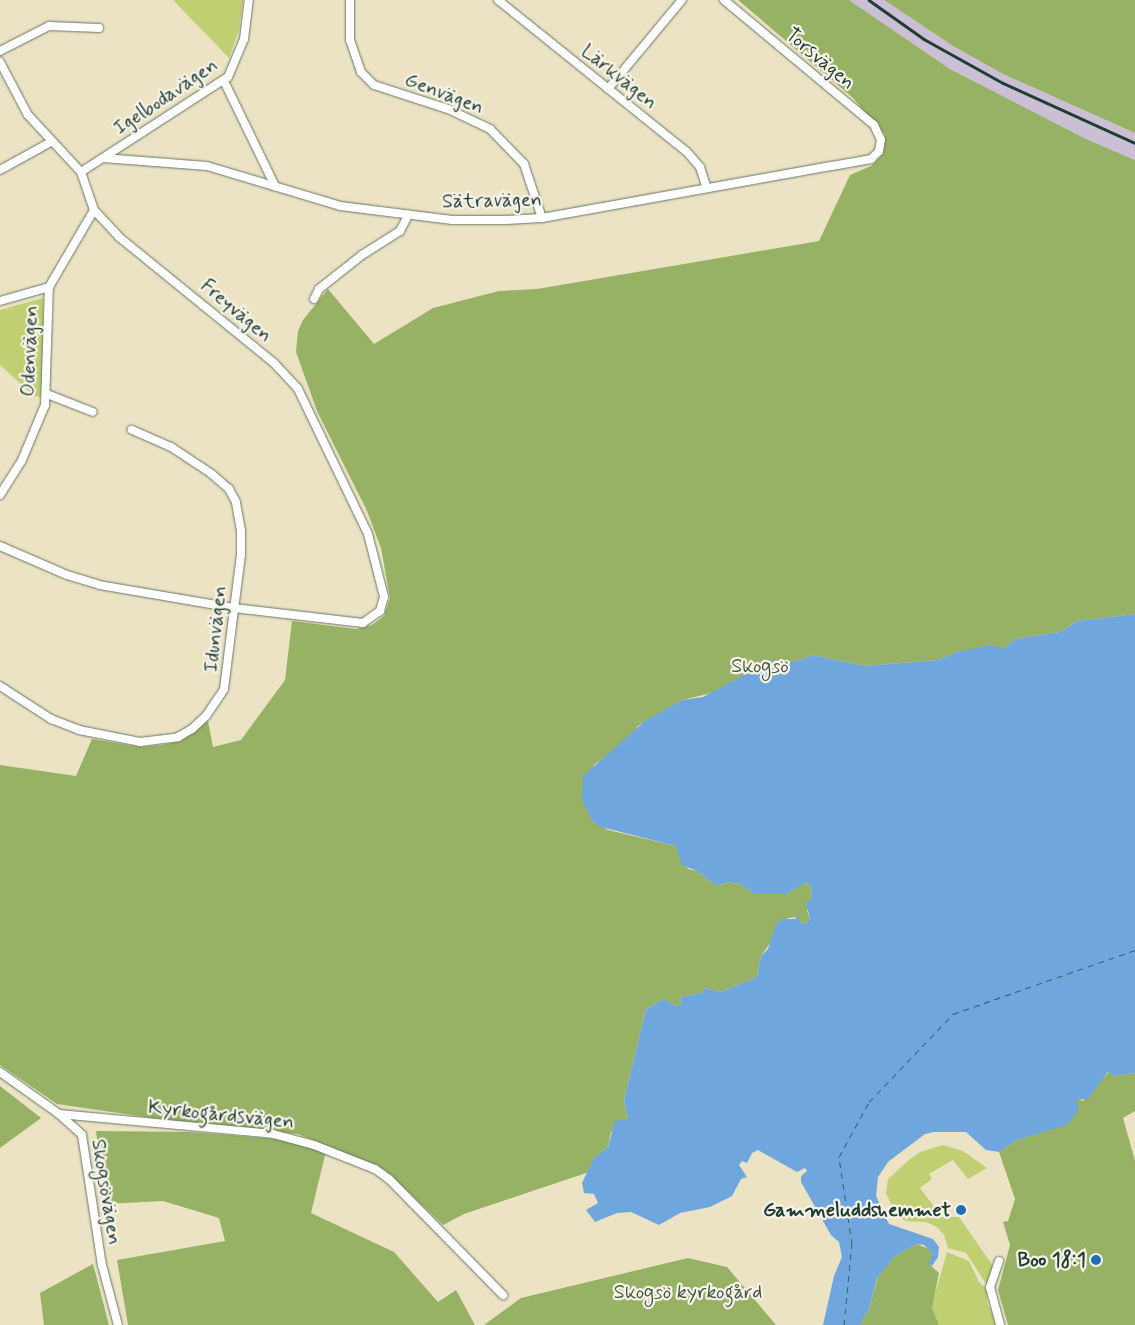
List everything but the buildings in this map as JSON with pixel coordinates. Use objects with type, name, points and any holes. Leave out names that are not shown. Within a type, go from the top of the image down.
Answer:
[{"type":"street","name":"Igelbodavägen","points":[[81,172],[224,81],[239,56],[249,0]]},
{"type":"street","name":"Genvägen","points":[[350,0],[350,40],[361,72],[374,85],[448,109],[490,130],[524,164],[542,218]]},
{"type":"street","name":"Lärkvägen","points":[[498,0],[687,152],[700,167],[707,188]]},
{"type":"street","points":[[608,89],[682,0]]},
{"type":"street","name":"Torsvägen","points":[[724,0],[874,125],[881,140],[879,151]]},
{"type":"street","points":[[0,51],[49,26],[99,28]]},
{"type":"street","name":"Freyvägen","points":[[0,62],[28,115],[51,142],[81,172],[94,210],[119,237],[274,363],[298,389],[373,549],[384,597],[380,611],[370,621],[355,624],[234,608]]},
{"type":"street","points":[[224,81],[275,186]]},
{"type":"street","points":[[0,170],[51,142]]},
{"type":"street","name":"Sätravägen","points":[[103,158],[207,166],[340,206],[452,220],[542,218],[870,159],[879,151]]},
{"type":"street","name":"Odenvägen","points":[[0,495],[22,460],[47,394],[48,287],[94,210]]},
{"type":"street","points":[[314,299],[319,289],[362,255],[400,231],[408,215]]},
{"type":"street","points":[[0,301],[48,287]]},
{"type":"street","points":[[47,394],[93,412]]},
{"type":"street","name":"Idunvägen","points":[[0,686],[51,719],[79,730],[140,742],[178,737],[206,716],[224,689],[242,531],[232,495],[212,474],[171,447],[132,430]]},
{"type":"street","points":[[0,546],[67,575],[100,585],[234,608]]},
{"type":"street","name":"Skogsövägen","points":[[0,1072],[77,1128],[85,1144],[102,1265],[118,1325]]},
{"type":"street","name":"Kyrkogårdsvägen","points":[[59,1114],[273,1134],[314,1144],[375,1169],[389,1179],[503,1295]]},
{"type":"street","points":[[999,1261],[990,1287],[1000,1325]]},
{"type":"shaded area","points":[[849,0],[884,0],[953,46],[1003,74],[1135,133],[1135,160],[1086,139],[950,69]]},
{"type":"green space","points":[[173,0],[243,0],[239,30],[229,58]]},
{"type":"green space","name":"Skogsö","points":[[738,0],[849,0],[950,69],[1086,139],[1135,160],[1135,614],[1077,621],[1060,632],[1015,639],[1003,649],[957,652],[938,660],[865,666],[813,655],[794,662],[774,660],[765,670],[759,673],[754,670],[716,692],[682,700],[638,726],[628,740],[594,765],[583,793],[593,822],[608,830],[676,846],[688,869],[697,871],[717,886],[729,882],[740,884],[755,894],[786,894],[804,883],[810,884],[812,897],[807,911],[810,918],[807,924],[799,922],[799,917],[788,918],[761,956],[757,977],[721,992],[705,988],[702,993],[680,998],[682,1004],[676,1006],[664,999],[646,1009],[624,1100],[628,1119],[611,1132],[608,1147],[594,1158],[589,1172],[464,1214],[443,1225],[385,1170],[298,1134],[187,1123],[57,1104],[0,1065],[0,765],[76,776],[92,739],[140,747],[162,745],[181,741],[208,721],[213,747],[241,740],[285,680],[292,621],[356,629],[372,625],[384,616],[390,598],[381,548],[367,511],[317,411],[296,352],[298,331],[303,320],[328,289],[374,344],[433,308],[499,291],[537,289],[819,241],[850,175],[871,166],[883,154],[885,135],[852,97]]},
{"type":"green space","points":[[884,0],[1135,0],[1135,133],[1003,74],[953,46]]},
{"type":"green space","points":[[43,298],[44,351],[41,397],[34,396],[0,365],[0,310]]},
{"type":"green space","points":[[1109,1072],[1115,1076],[1135,1073],[1135,1111],[1123,1118],[1135,1161],[1135,1325],[1008,1325],[998,1290],[1010,1245],[1003,1222],[1008,1221],[1015,1199],[999,1152],[1017,1140],[1067,1124],[1076,1099],[1083,1101]]},
{"type":"green space","points":[[0,1086],[41,1118],[0,1148]]},
{"type":"green space","points":[[96,1131],[189,1132],[290,1140],[326,1151],[311,1213],[394,1252],[438,1302],[456,1290],[475,1325],[128,1325],[117,1260],[225,1241],[219,1218],[163,1201],[106,1204]]},
{"type":"green space","points":[[943,1145],[963,1151],[987,1168],[968,1179],[953,1160],[929,1174],[932,1179],[920,1188],[942,1217],[959,1217],[993,1266],[987,1285],[966,1253],[948,1248],[944,1235],[937,1227],[926,1222],[905,1221],[897,1216],[886,1193],[888,1179],[910,1159],[920,1152]]},
{"type":"green space","points":[[917,1244],[929,1249],[933,1254],[929,1264],[939,1273],[932,1308],[939,1325],[860,1325],[869,1309],[878,1276],[895,1256]]},
{"type":"green space","points":[[947,1252],[969,1261],[979,1282],[987,1290],[987,1302],[997,1325],[939,1325],[931,1308]]},
{"type":"green space","name":"Skogsö kyrkogård","points":[[688,1258],[727,1267],[776,1325],[484,1325],[521,1298]]},
{"type":"green space","points":[[93,1264],[109,1325],[44,1325],[40,1293]]},
{"type":"water","points":[[1135,614],[1135,1073],[1115,1076],[1108,1072],[1088,1099],[1076,1100],[1079,1110],[1067,1125],[1017,1140],[999,1152],[986,1150],[966,1132],[934,1132],[925,1134],[888,1162],[878,1177],[876,1196],[889,1224],[933,1239],[939,1247],[938,1257],[932,1266],[928,1264],[933,1254],[924,1245],[917,1244],[895,1256],[877,1278],[869,1309],[860,1325],[823,1325],[834,1276],[842,1257],[839,1242],[831,1235],[801,1182],[801,1176],[807,1171],[805,1168],[797,1172],[758,1150],[752,1153],[747,1163],[742,1161],[739,1165],[747,1177],[741,1179],[732,1196],[710,1207],[680,1213],[659,1225],[631,1212],[617,1213],[595,1222],[586,1210],[598,1203],[594,1194],[584,1193],[582,1183],[594,1158],[608,1147],[615,1121],[628,1119],[624,1100],[646,1009],[664,999],[676,1006],[682,1004],[680,998],[702,993],[705,988],[721,992],[757,977],[761,956],[768,949],[775,926],[782,919],[795,919],[799,914],[799,922],[807,924],[810,918],[806,904],[812,897],[810,884],[805,883],[786,894],[755,894],[740,884],[729,882],[717,886],[697,871],[682,865],[676,846],[601,827],[593,822],[582,800],[583,776],[645,721],[682,700],[703,697],[754,670],[759,673],[765,670],[765,665],[774,660],[794,662],[813,655],[865,666],[938,660],[957,652],[990,645],[1003,649],[1015,639],[1060,632],[1077,621]]},
{"type":"ferry route","points":[[844,1325],[852,1244],[839,1157],[869,1102],[953,1014],[1135,950]]},
{"type":"railway","points":[[869,0],[924,39],[1003,83],[1135,143]]},
{"type":"place","name":"Gammeluddshemmet","points":[[961,1210]]},
{"type":"place","name":"Boo 18:1","points":[[1096,1260]]}]
